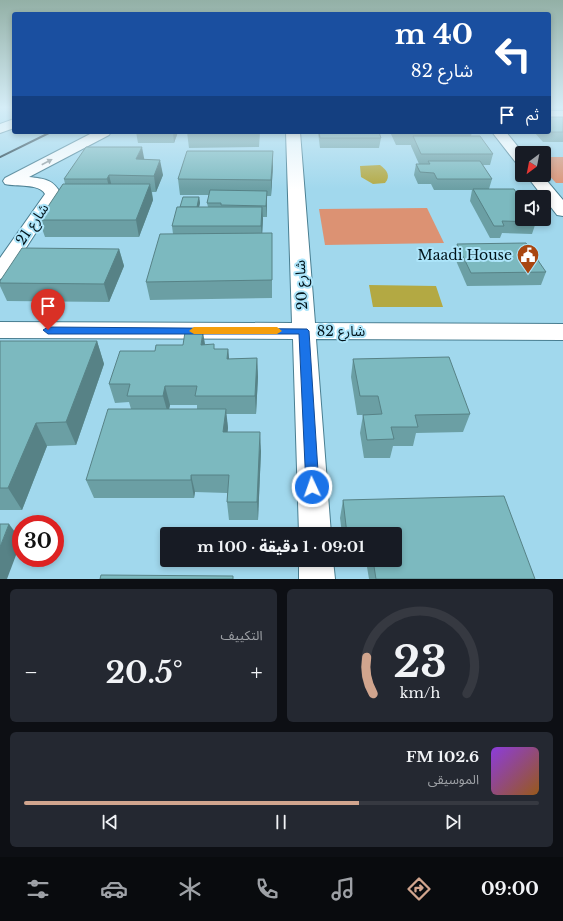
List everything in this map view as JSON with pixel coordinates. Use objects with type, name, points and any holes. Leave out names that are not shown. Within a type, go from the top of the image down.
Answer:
[{"type":"street","points":[[6,184],[98,135]]},
{"type":"street","name":"شارع 20","points":[[293,135],[315,527]]},
{"type":"street","points":[[500,135],[515,153]]},
{"type":"street","points":[[540,182],[563,211]]},
{"type":"street","name":"شارع 21","points":[[0,273],[52,194],[50,188],[41,184],[6,184]]},
{"type":"street","name":"شارع 82","points":[[0,330],[563,332]]},
{"type":"street","points":[[316,567],[317,579]]},
{"type":"shaded area","points":[[551,157],[563,157],[563,183],[556,183],[551,178]]},
{"type":"shaded area","points":[[380,165],[385,169],[388,176],[385,183],[373,184],[361,177],[360,166]]},
{"type":"shaded area","points":[[427,208],[444,243],[325,245],[319,209]]},
{"type":"shaded area","points":[[369,285],[436,286],[443,307],[373,307]]},
{"type":"building","points":[[320,135],[380,135],[381,138],[320,138]]},
{"type":"building","points":[[413,136],[480,136],[493,154],[421,154]]},
{"type":"building","points":[[86,147],[142,147],[136,159],[160,160],[154,176],[109,175],[107,179],[64,179]]},
{"type":"building","points":[[187,151],[273,151],[271,180],[178,179]]},
{"type":"building","points":[[428,161],[480,161],[492,179],[437,179],[434,173],[420,172],[416,164],[430,164]]},
{"type":"building","points":[[63,184],[150,184],[136,220],[39,220]]},
{"type":"building","points":[[473,189],[514,189],[515,190],[515,221],[502,221],[504,226],[494,226]]},
{"type":"building","points":[[210,190],[267,191],[266,206],[221,205],[221,203],[207,203]]},
{"type":"building","points":[[183,197],[199,197],[197,207],[180,207]]},
{"type":"building","points":[[177,207],[262,207],[261,226],[172,226]]},
{"type":"building","points":[[272,233],[272,280],[146,282],[160,234]]},
{"type":"building","points":[[526,243],[546,272],[471,273],[457,244]]},
{"type":"building","points":[[22,248],[119,249],[104,284],[0,283]]},
{"type":"building","points":[[185,332],[203,332],[201,345],[214,344],[214,349],[228,349],[227,359],[257,358],[255,396],[195,396],[197,386],[165,386],[163,396],[127,396],[130,384],[109,384],[120,351],[155,351],[156,345],[183,345]]},
{"type":"building","points":[[0,341],[97,341],[66,422],[36,423],[8,488],[0,488]]},
{"type":"building","points":[[449,357],[470,414],[415,415],[418,427],[391,427],[394,439],[367,440],[363,415],[382,414],[378,396],[360,396],[353,359]]},
{"type":"building","points":[[108,409],[226,409],[223,432],[260,432],[257,502],[227,502],[229,475],[191,475],[191,480],[86,480]]},
{"type":"building","points":[[504,496],[535,579],[376,579],[374,567],[402,567],[402,527],[346,527],[343,500]]},
{"type":"building","points":[[0,524],[9,524],[0,547]]},
{"type":"building","points":[[101,575],[233,576],[233,579],[100,579]]},
{"type":"railway","points":[[0,157],[45,135]]},
{"type":"slow traffic","points":[[194,331],[277,331]]},
{"type":"place","name":"Maadi House","points":[[528,274]]},
{"type":"route","points":[[48,330],[304,331],[312,487]]}]
